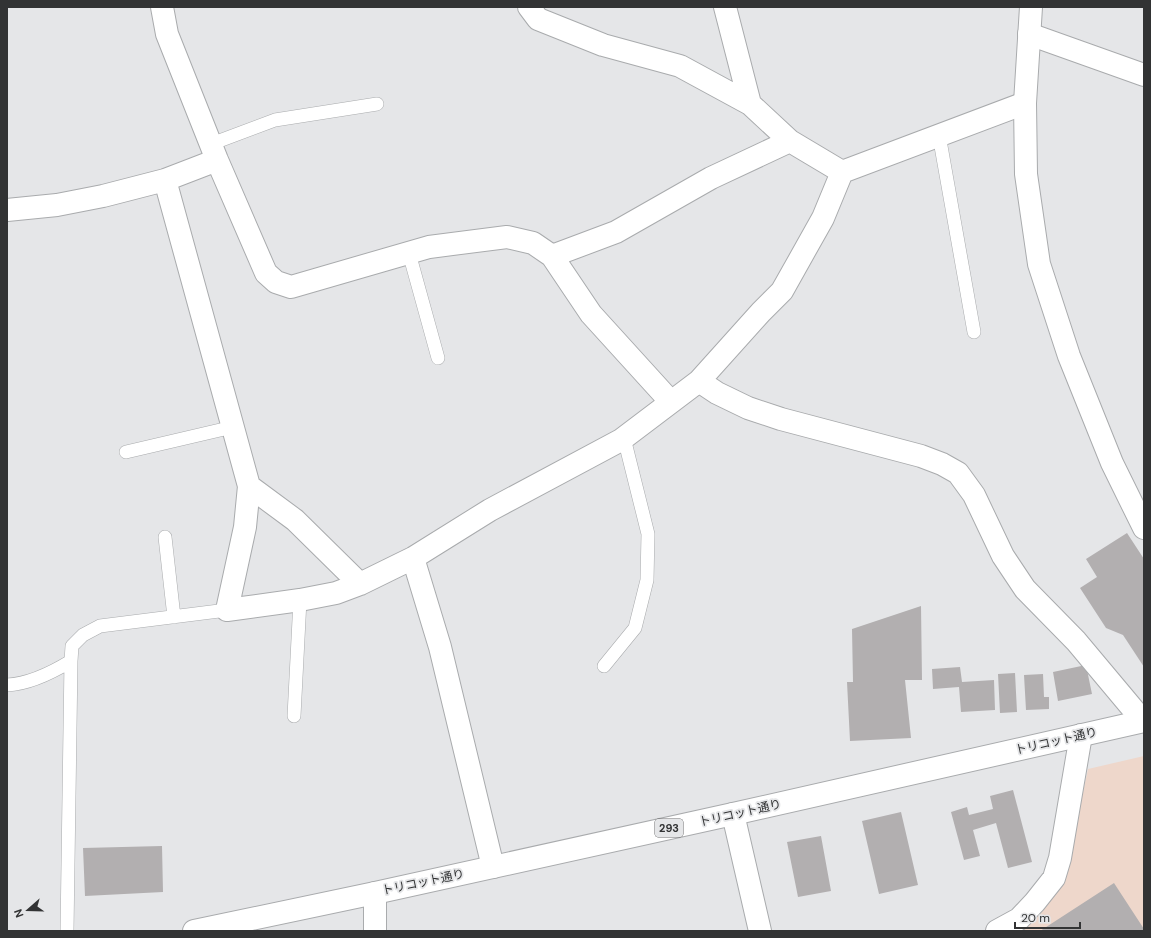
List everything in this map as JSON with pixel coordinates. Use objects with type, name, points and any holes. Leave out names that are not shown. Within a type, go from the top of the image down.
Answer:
[{"type":"main road","points":[[162,7],[167,34],[214,152],[266,273],[276,282],[291,287],[429,247],[507,237],[533,243],[552,256],[591,314],[671,402]]},
{"type":"main road","points":[[529,7],[538,19],[603,45],[680,66],[750,104],[790,141],[842,172]]},
{"type":"main road","points":[[725,7],[750,104]]},
{"type":"main road","points":[[1031,7],[1025,103],[1026,174],[1040,264],[1069,356],[1112,463],[1144,528]]},
{"type":"main road","points":[[1029,34],[1144,75]]},
{"type":"main road","points":[[165,180],[249,486],[245,527],[227,610],[300,600],[336,593],[360,584],[413,558],[490,510],[624,438],[699,381],[761,312],[782,291],[824,218],[842,172],[1025,103]]},
{"type":"main road","points":[[552,256],[616,232],[711,178],[790,141]]},
{"type":"main road","points":[[7,210],[57,205],[103,196],[165,180],[214,152]]},
{"type":"main road","points":[[699,381],[717,394],[748,408],[781,419],[921,456],[942,464],[958,473],[974,495],[1003,556],[1025,589],[1076,641],[1144,721]]},
{"type":"main road","points":[[249,486],[295,520],[360,584]]},
{"type":"main road","points":[[413,558],[440,647],[494,867]]},
{"type":"main road","name":"トリコット通り","points":[[194,931],[494,867],[1144,721]]},
{"type":"main road","points":[[996,931],[1019,919],[1054,878],[1060,858],[1080,735]]},
{"type":"main road","points":[[733,814],[760,931]]},
{"type":"main road","points":[[375,893],[375,931]]},
{"type":"lane","points":[[214,152],[275,120],[377,104]]},
{"type":"lane","points":[[939,136],[974,332]]},
{"type":"lane","points":[[409,253],[438,358]]},
{"type":"lane","points":[[126,452],[233,427]]},
{"type":"lane","points":[[604,666],[635,628],[647,580],[648,534],[624,438]]},
{"type":"lane","points":[[165,537],[174,617]]},
{"type":"lane","points":[[294,716],[300,600]]},
{"type":"lane","points":[[67,931],[72,646],[83,634],[100,626],[227,610]]},
{"type":"lane","points":[[7,685],[16,685],[56,670],[71,661]]},
{"type":"shaded area","points":[[1144,756],[1144,931],[1017,931],[1041,913],[1057,889],[1068,861],[1088,769]]},
{"type":"building","points":[[1127,533],[1144,559],[1144,667],[1123,635],[1106,628],[1080,588],[1097,577],[1086,559]]},
{"type":"building","points":[[921,606],[922,680],[905,680],[911,738],[850,741],[847,682],[853,682],[852,629]]},
{"type":"building","points":[[1086,665],[1092,694],[1058,701],[1053,672]]},
{"type":"building","points":[[960,667],[962,682],[994,680],[995,710],[961,712],[959,687],[933,689],[932,669]]},
{"type":"building","points":[[1015,673],[1017,712],[1000,713],[998,674]]},
{"type":"building","points":[[1043,674],[1044,697],[1049,697],[1049,709],[1026,710],[1024,675]]},
{"type":"building","points":[[1013,790],[1032,862],[1008,868],[996,823],[973,830],[980,856],[964,860],[951,812],[967,807],[969,815],[993,809],[990,796]]},
{"type":"building","points":[[901,812],[918,885],[879,894],[862,821]]},
{"type":"building","points":[[821,836],[831,891],[798,897],[787,842]]},
{"type":"building","points":[[162,846],[163,892],[85,896],[83,848]]},
{"type":"building","points":[[1114,883],[1144,931],[1040,931]]}]
